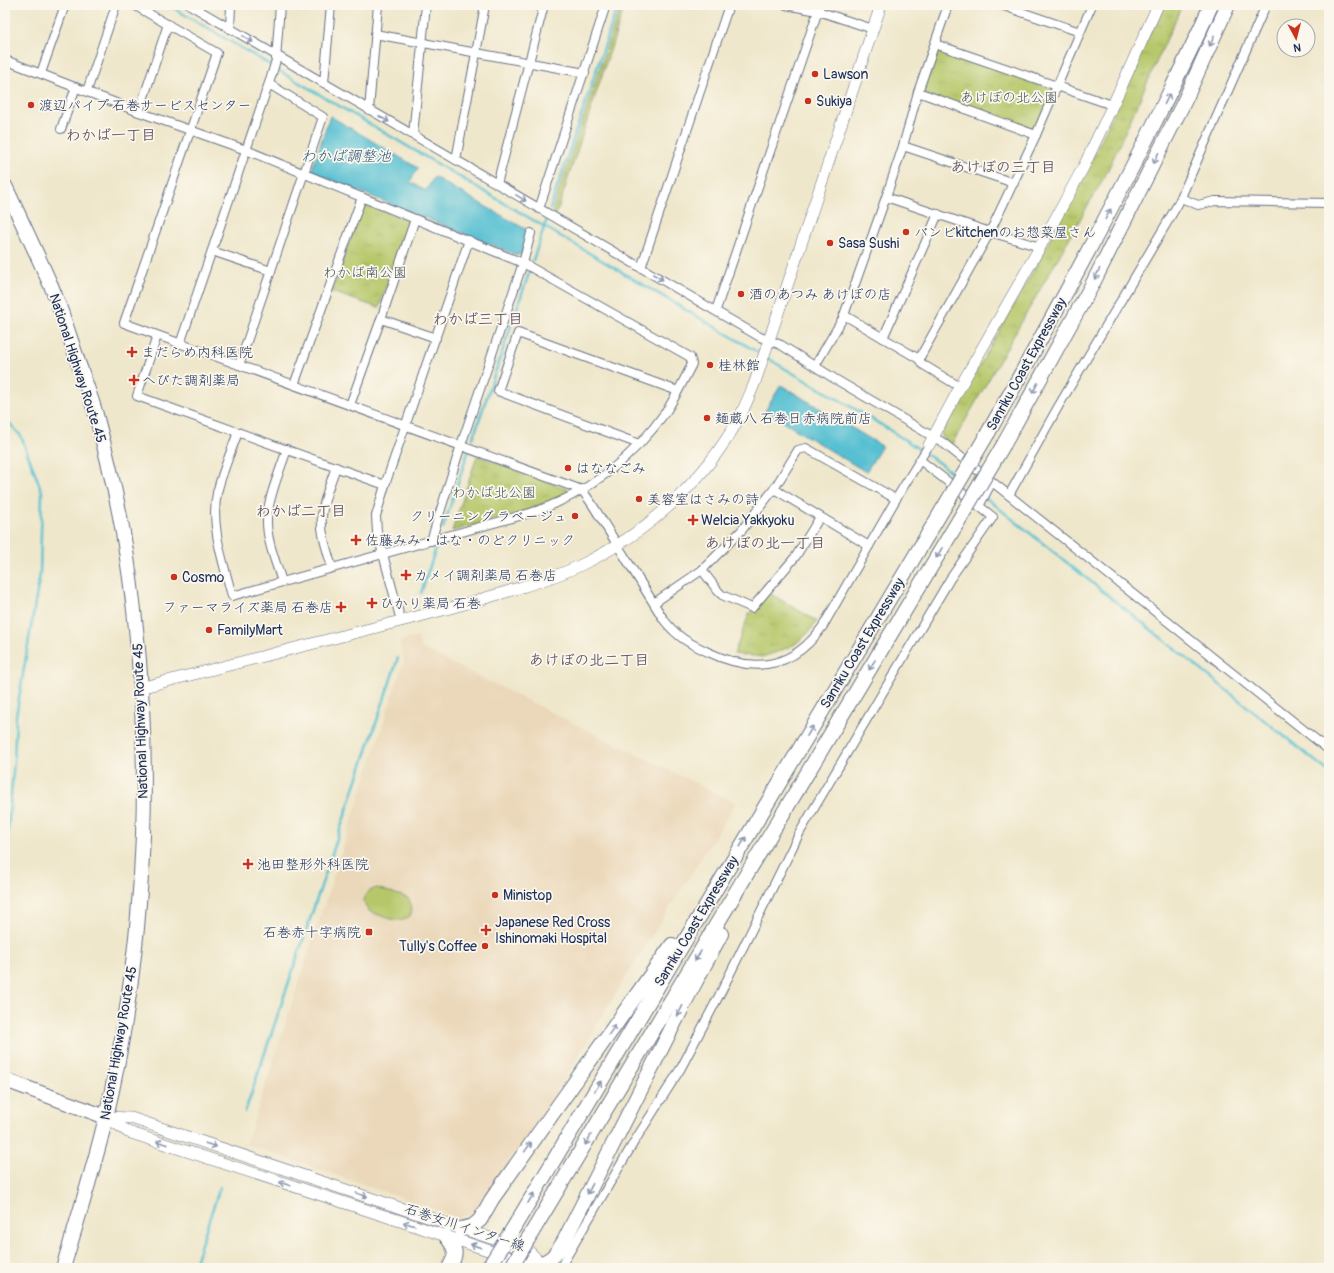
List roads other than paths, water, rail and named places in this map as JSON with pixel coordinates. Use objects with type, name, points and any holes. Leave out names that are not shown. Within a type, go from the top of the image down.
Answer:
[{"type":"highway","name":"Sanriku Coast Expressway","points":[[489,1268],[988,433],[1049,326],[1111,209],[1166,100],[1211,5]]},
{"type":"highway","name":"Sanriku Coast Expressway","points":[[511,1268],[1004,444],[1092,285],[1185,100],[1228,5]]},
{"type":"highway","name":"National Highway Route 45","points":[[5,186],[53,290],[95,412],[120,516],[126,549],[136,620],[140,688],[144,822],[138,920],[126,1008],[106,1117],[93,1168],[63,1268]]},
{"type":"highway","points":[[541,1266],[555,1256],[563,1243],[689,994],[811,767]]},
{"type":"highway","points":[[461,1229],[473,1226],[480,1220],[492,1199],[729,866]]},
{"type":"highway","points":[[5,1080],[106,1117]]},
{"type":"highway","points":[[446,1236],[455,1248],[454,1260],[450,1268]]},
{"type":"street","points":[[41,73],[65,5]]},
{"type":"street","points":[[87,91],[116,5]]},
{"type":"street","points":[[134,5],[217,53],[124,323],[582,490],[671,629],[684,640],[722,658],[735,663],[754,666],[775,663],[789,658],[804,648],[816,636],[927,449],[960,387],[1040,247],[1084,166],[1158,5]]},
{"type":"street","points":[[190,5],[276,58],[324,84],[641,268],[815,366],[927,449],[980,506],[993,517],[950,579],[800,832],[722,990],[681,1068],[634,1142],[560,1268]]},
{"type":"street","points":[[230,29],[231,5]]},
{"type":"street","points":[[180,344],[270,84],[276,58],[280,5]]},
{"type":"street","points":[[324,84],[331,5]]},
{"type":"street","points":[[369,110],[378,5]]},
{"type":"street","points":[[413,135],[426,5]]},
{"type":"street","points":[[456,160],[485,5]]},
{"type":"street","points":[[497,184],[544,5]]},
{"type":"street","points":[[539,209],[585,73],[606,5]]},
{"type":"street","points":[[641,268],[729,5]]},
{"type":"street","points":[[786,5],[819,8],[873,29]]},
{"type":"street","points":[[140,688],[401,621],[540,582],[581,565],[618,545],[655,518],[690,486],[718,451],[739,418],[756,382],[881,5]]},
{"type":"street","points":[[815,366],[844,315],[886,197],[903,146],[918,92],[948,5]]},
{"type":"street","points":[[1001,5],[1080,32]]},
{"type":"street","points":[[919,359],[990,232],[1014,183],[1058,86],[1092,5]]},
{"type":"street","points":[[1010,495],[1058,407],[1181,198],[1266,5]]},
{"type":"street","points":[[716,310],[819,8]]},
{"type":"street","points":[[139,112],[168,24]]},
{"type":"street","points":[[375,34],[585,73]]},
{"type":"street","points":[[935,44],[1112,105]]},
{"type":"street","points":[[5,60],[139,112],[246,150],[523,263],[690,358],[692,364],[667,410],[639,444],[606,474],[582,490],[541,510],[232,596],[219,546],[215,511],[217,494],[238,432]]},
{"type":"street","points":[[239,365],[305,174],[323,117],[270,84]]},
{"type":"street","points":[[61,129],[76,87]]},
{"type":"street","points":[[918,92],[1036,135]]},
{"type":"street","points":[[903,146],[1014,183]]},
{"type":"street","points":[[294,385],[362,197]]},
{"type":"street","points":[[886,197],[1040,247]]},
{"type":"street","points":[[1181,198],[1198,205],[1215,201],[1329,203]]},
{"type":"street","points":[[883,338],[938,214]]},
{"type":"street","points":[[350,405],[415,219]]},
{"type":"street","points":[[431,541],[461,445],[523,263],[531,233]]},
{"type":"street","points":[[401,621],[377,532],[376,516],[385,485],[469,240]]},
{"type":"street","points":[[212,250],[272,271]]},
{"type":"street","points":[[844,315],[919,359],[922,364],[960,387]]},
{"type":"street","points":[[381,319],[436,338]]},
{"type":"street","points":[[639,444],[498,391],[518,333],[678,391]]},
{"type":"street","points":[[157,336],[137,396],[385,485]]},
{"type":"street","points":[[927,449],[942,442],[1329,750]]},
{"type":"street","points":[[654,603],[702,570],[741,531],[774,489],[798,450],[806,448],[896,499]]},
{"type":"street","points":[[282,582],[270,538],[267,519],[272,494],[287,449]]},
{"type":"street","points":[[332,568],[323,531],[322,517],[323,507],[336,467]]},
{"type":"street","points":[[980,506],[992,482]]},
{"type":"street","points":[[774,489],[869,546]]},
{"type":"street","points":[[702,570],[722,595],[752,608],[796,556],[820,517]]},
{"type":"street","name":"石巻女川インター線","points":[[106,1117],[132,1118],[529,1251],[541,1266]]},
{"type":"street","name":"石巻女川インター線","points":[[106,1117],[127,1132],[523,1262],[541,1266]]},
{"type":"water","name":"わかば調整池","points":[[330,116],[418,168],[410,182],[426,191],[434,177],[527,230],[528,233],[522,254],[517,255],[314,173],[312,169]]},
{"type":"water","points":[[781,385],[882,446],[866,472],[765,411]]},
{"type":"waterway","points":[[168,5],[272,66]]},
{"type":"waterway","points":[[550,209],[618,5]]},
{"type":"waterway","points":[[276,69],[761,354]]},
{"type":"waterway","points":[[533,260],[547,219]]},
{"type":"waterway","points":[[473,438],[530,270]]},
{"type":"waterway","points":[[767,358],[888,429],[912,444],[958,477]]},
{"type":"waterway","points":[[5,418],[21,436],[42,492],[40,574],[16,716],[14,761],[5,863]]},
{"type":"waterway","points":[[443,528],[468,452]]},
{"type":"waterway","points":[[986,498],[1329,772]]},
{"type":"waterway","points":[[421,593],[438,542]]},
{"type":"waterway","points":[[245,1112],[398,658]]},
{"type":"waterway","points":[[193,1268],[220,1187]]},
{"type":"place","name":"Lawson","points":[[815,74]]},
{"type":"place","name":"Sukiya","points":[[808,101]]},
{"type":"place","name":"渡辺パイプ 石巻サービスセンター","points":[[31,105]]},
{"type":"place","name":"バンビkitchenのお惣菜屋さん","points":[[906,232]]},
{"type":"place","name":"Sasa Sushi","points":[[830,243]]},
{"type":"place","name":"酒のあつみ あけぼの店","points":[[741,294]]},
{"type":"place","name":"まだらめ内科医院","points":[[132,352]]},
{"type":"place","name":"桂林館","points":[[710,365]]},
{"type":"place","name":"へびた調剤薬局","points":[[134,380]]},
{"type":"place","name":"麺蔵八 石巻日赤病院前店","points":[[707,418]]},
{"type":"place","name":"はななごみ","points":[[568,468]]},
{"type":"place","name":"美容室はさみの詩","points":[[639,499]]},
{"type":"place","name":"クリーニング ラベージュ","points":[[575,516]]},
{"type":"place","name":"Welcia Yakkyoku","points":[[693,520]]},
{"type":"place","name":"佐藤みみ・はな・のどクリニック","points":[[356,540]]},
{"type":"place","name":"カメイ調剤薬局 石巻店","points":[[406,575]]},
{"type":"place","name":"Cosmo","points":[[174,577]]},
{"type":"place","name":"ひかり薬局 石巻","points":[[372,603]]},
{"type":"place","name":"ファーマライズ薬局 石巻店","points":[[341,607]]},
{"type":"place","name":"FamilyMart","points":[[209,630]]},
{"type":"place","name":"池田整形外科医院","points":[[248,864]]},
{"type":"place","name":"Ministop","points":[[495,895]]},
{"type":"place","name":"Japanese Red Cross Ishinomaki Hospital","points":[[486,930]]},
{"type":"place","name":"石巻赤十字病院","points":[[369,932]]},
{"type":"place","name":"Tully's Coffee","points":[[485,946]]},
{"type":"district","name":"わかば一丁目","points":[[111,135]]},
{"type":"district","name":"あけぼの三丁目","points":[[1003,167]]},
{"type":"district","name":"わかば三丁目","points":[[478,319]]},
{"type":"district","name":"わかば二丁目","points":[[301,511]]},
{"type":"district","name":"あけぼの北一丁目","points":[[765,543]]},
{"type":"district","name":"あけぼの北二丁目","points":[[589,660]]},
{"type":"park label","name":"あけぼの北公園","points":[[1009,97]]},
{"type":"park label","name":"わかば南公園","points":[[365,272]]},
{"type":"park label","name":"わかば北公園","points":[[494,492]]}]
